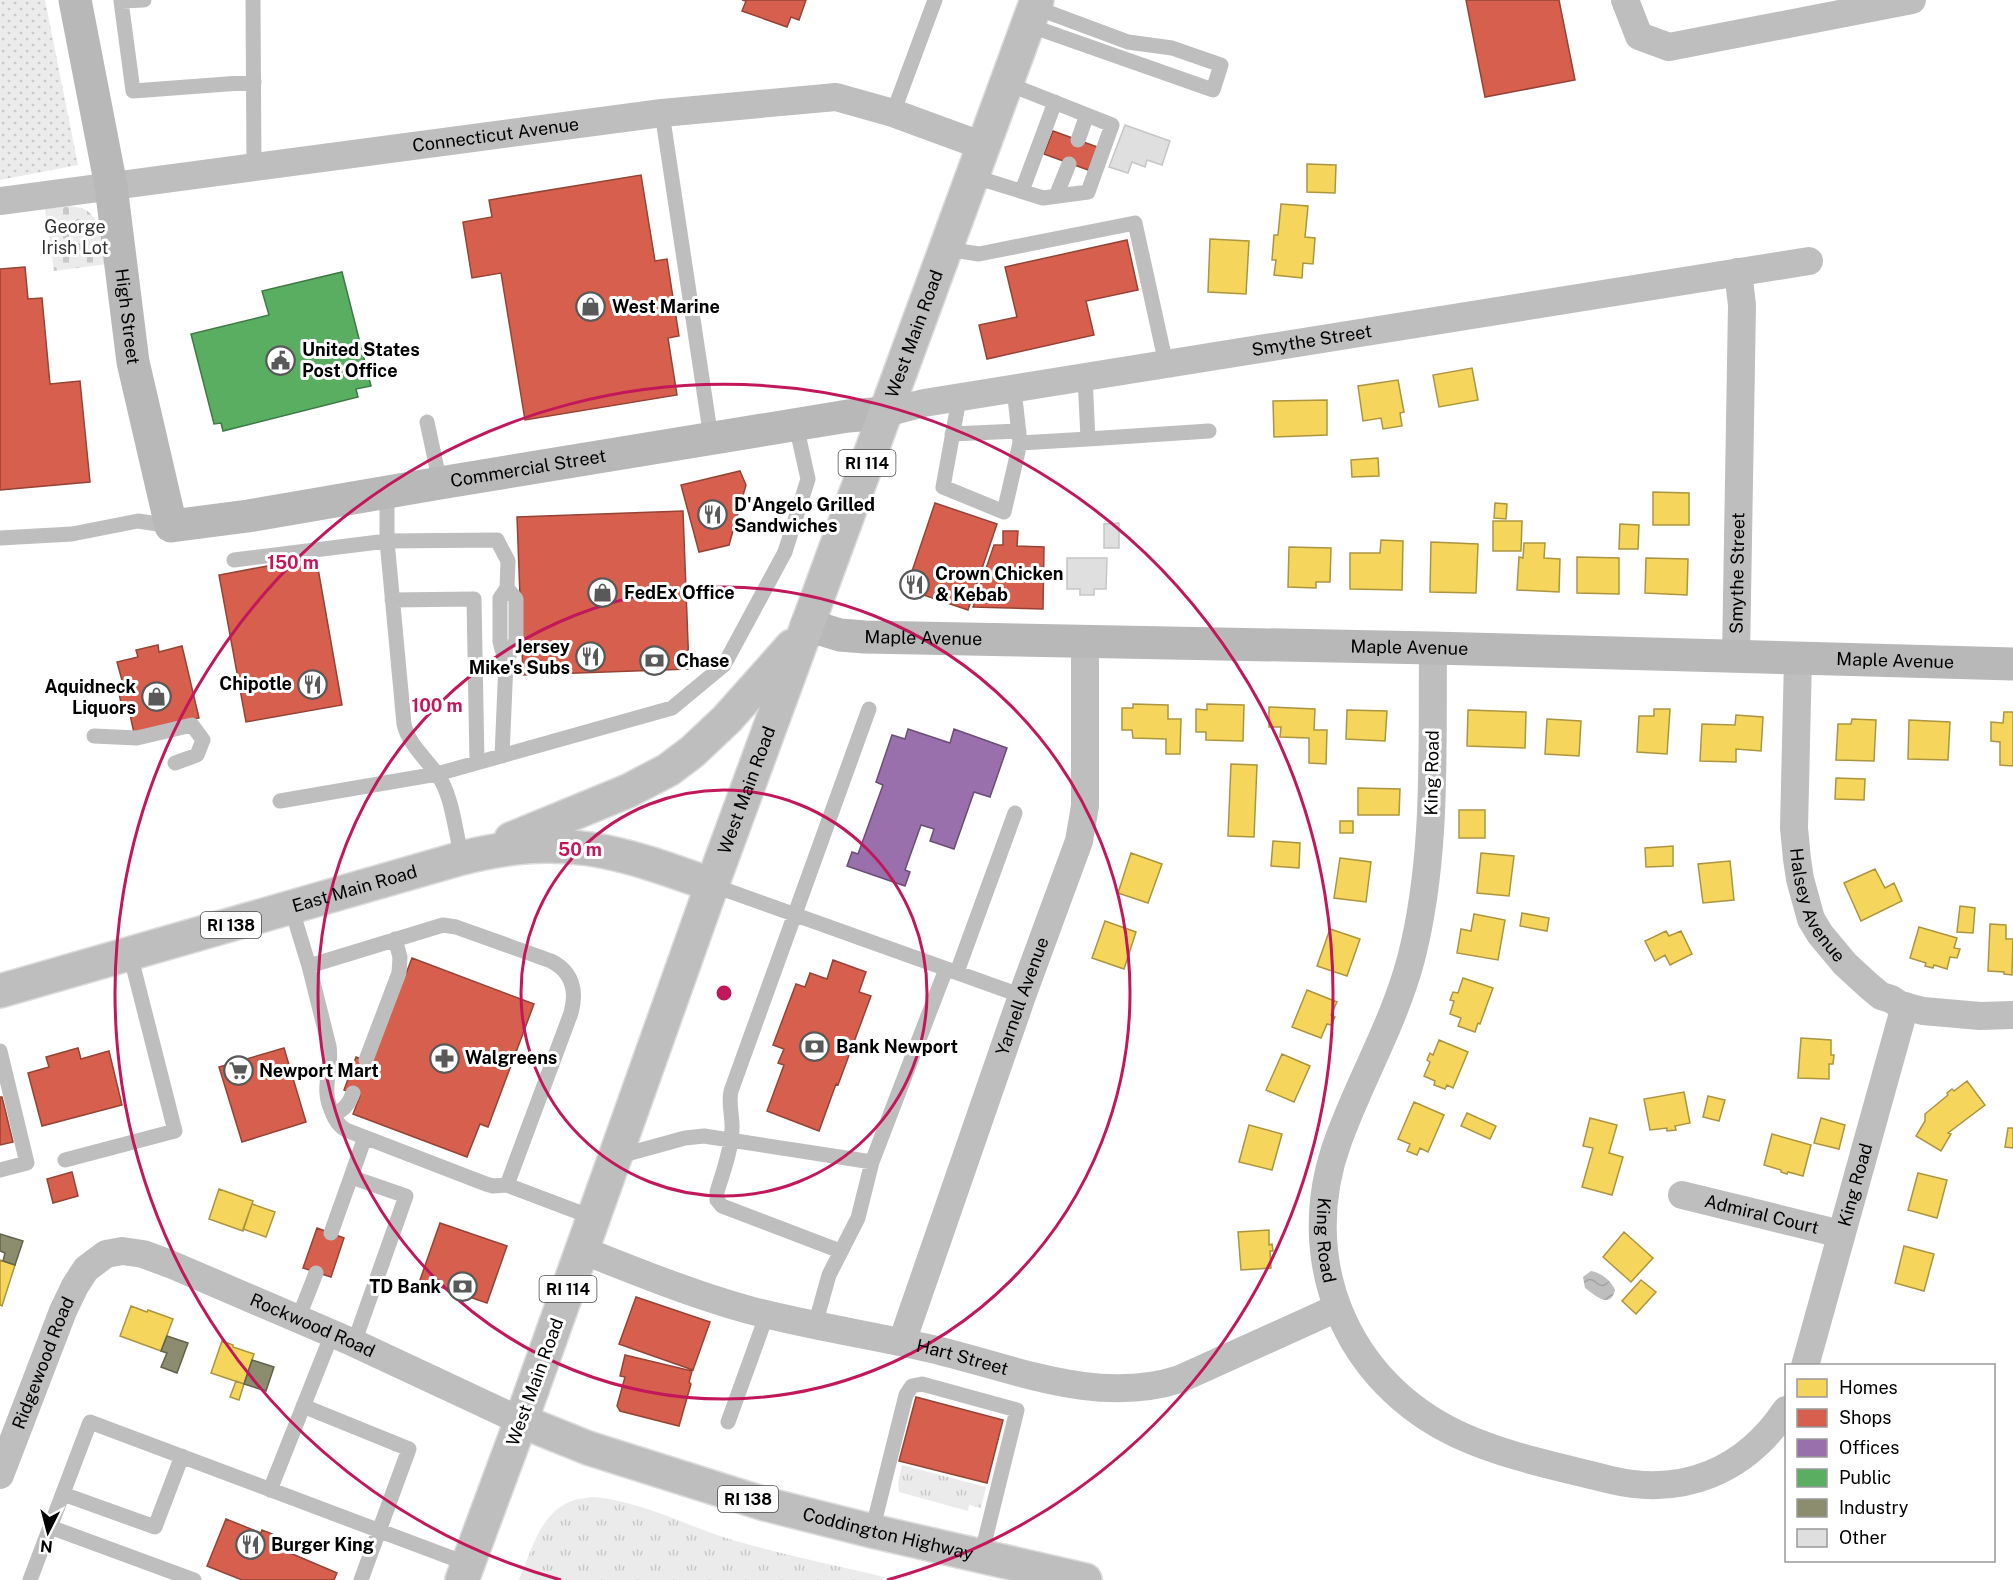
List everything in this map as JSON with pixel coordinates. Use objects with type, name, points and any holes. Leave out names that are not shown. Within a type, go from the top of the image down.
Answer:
[{"type":"main road","name":"West Main Road","points":[[465,1572],[712,885],[1033,11]]},
{"type":"main road","points":[[462,858],[628,792],[669,770],[692,753],[744,702],[807,626]]},
{"type":"main road","name":"East Main Road","points":[[0,991],[462,858],[517,847],[574,846],[634,858],[712,885]]},
{"type":"main road","name":"Coddington Highway","points":[[521,1421],[588,1448],[738,1496],[872,1531],[981,1556],[1035,1574],[1085,1580]]},
{"type":"street","name":"High Street","points":[[75,0],[111,186],[134,362],[171,526]]},
{"type":"street","points":[[1625,0],[1639,36],[1669,47],[1912,0]]},
{"type":"street","name":"Connecticut Avenue","points":[[0,201],[662,113],[836,97],[893,112],[983,146]]},
{"type":"street","name":"Smythe Street","points":[[886,413],[924,404],[1085,377],[1809,261]]},
{"type":"street","name":"Smythe Street","points":[[1736,657],[1742,305],[1738,272]]},
{"type":"street","name":"Commercial Street","points":[[171,526],[248,516],[796,424],[886,413]]},
{"type":"street","name":"Maple Avenue","points":[[807,626],[840,635],[865,638],[1433,648],[2013,664]]},
{"type":"street","name":"Yarnell Avenue","points":[[902,1342],[1022,996],[1079,841],[1084,817],[1085,642]]},
{"type":"street","name":"King Road","points":[[1433,648],[1431,829],[1424,901],[1402,989],[1338,1143],[1324,1199],[1323,1219],[1327,1269],[1331,1293],[1337,1308],[1375,1371],[1388,1386],[1430,1420],[1489,1447],[1629,1484],[1656,1486],[1679,1484],[1706,1477],[1735,1462],[1763,1438],[1785,1411]]},
{"type":"street","name":"Halsey Avenue","points":[[1798,658],[1794,828],[1800,879],[1811,919],[1831,949],[1881,996],[1923,1011],[1980,1016],[2013,1015]]},
{"type":"street","name":"King Road","points":[[1805,1364],[1905,1006]]},
{"type":"street","name":"Admiral Court","points":[[1682,1196],[1841,1234]]},
{"type":"street","name":"Hart Street","points":[[582,1250],[672,1285],[767,1314],[902,1342],[1069,1384],[1098,1389],[1137,1389],[1163,1385],[1188,1376],[1337,1308]]},
{"type":"street","name":"Rockwood Road","points":[[99,1257],[122,1251],[156,1258],[343,1338],[521,1421]]},
{"type":"street","name":"Ridgewood Road","points":[[0,1475],[69,1299],[80,1275],[99,1257]]},
{"type":"lane","points":[[144,0],[121,2],[133,91],[254,82]]},
{"type":"lane","points":[[253,0],[254,167]]},
{"type":"lane","points":[[893,112],[935,0]]},
{"type":"lane","points":[[1033,11],[1128,42],[1172,48],[1221,65],[1213,90],[1033,11]]},
{"type":"lane","points":[[972,176],[1043,198],[1088,192],[1112,125],[1006,83]]},
{"type":"lane","points":[[1022,191],[1055,102]]},
{"type":"lane","points":[[662,113],[711,438]]},
{"type":"lane","points":[[1078,140],[1087,115]]},
{"type":"lane","points":[[1056,196],[1069,164]]},
{"type":"lane","points":[[946,249],[979,254],[1135,223],[1166,364]]},
{"type":"lane","points":[[1085,377],[1088,439]]},
{"type":"lane","points":[[959,399],[943,487],[1004,512],[1020,437],[1014,389]]},
{"type":"lane","points":[[427,422],[440,483]]},
{"type":"lane","points":[[280,801],[436,774],[672,708],[724,665],[785,552],[808,479],[796,424]]},
{"type":"lane","points":[[952,434],[1088,439],[1209,431]]},
{"type":"lane","points":[[387,492],[387,542],[406,731],[436,774],[447,796],[462,858]]},
{"type":"lane","points":[[0,538],[72,534],[138,521],[171,526]]},
{"type":"lane","points":[[234,560],[387,542],[497,540],[508,561],[507,588],[500,598],[500,642],[506,662],[502,756]]},
{"type":"lane","points":[[393,600],[474,599],[477,763]]},
{"type":"lane","points":[[840,1251],[722,1206],[717,1200],[717,1192],[732,1140],[733,1120],[729,1099],[731,1091],[869,709]]},
{"type":"lane","points":[[94,736],[137,738],[192,725],[203,740],[197,755],[175,763]]},
{"type":"lane","points":[[815,1325],[829,1275],[858,1218],[872,1162],[1016,813]]},
{"type":"lane","points":[[712,885],[1022,996]]},
{"type":"lane","points":[[291,908],[309,966],[329,1046],[330,1060],[326,1077],[326,1095],[333,1115],[342,1128],[486,1184],[507,1185],[594,1218]]},
{"type":"lane","points":[[309,966],[436,926],[456,927],[551,961],[565,971],[572,983],[574,997],[571,1013],[507,1185]]},
{"type":"lane","points":[[366,1060],[399,973],[400,957],[395,939]]},
{"type":"lane","points":[[65,1160],[175,1131],[130,954]]},
{"type":"lane","points":[[0,1170],[27,1163],[1,1060]]},
{"type":"lane","points":[[333,1115],[344,1108],[353,1093]]},
{"type":"lane","points":[[616,1157],[695,1136],[872,1162]]},
{"type":"lane","points":[[331,1233],[365,1137]]},
{"type":"lane","points":[[270,1490],[303,1406],[343,1338],[406,1196],[351,1177]]},
{"type":"lane","points":[[298,1319],[316,1273]]},
{"type":"lane","points":[[728,1422],[767,1314]]},
{"type":"lane","points":[[872,1531],[906,1395],[912,1386],[922,1384],[1017,1410],[981,1556]]},
{"type":"lane","points":[[303,1406],[409,1449],[361,1580]]},
{"type":"lane","points":[[30,1580],[90,1422],[379,1530],[465,1572]]},
{"type":"lane","points":[[63,1494],[155,1527],[182,1456]]},
{"type":"lane","points":[[50,1527],[194,1580]]},
{"type":"green space","points":[[0,0],[45,0],[78,165],[0,180]]},
{"type":"green space","name":"George Irish Lot","points":[[69,206],[84,209],[95,219],[101,234],[107,264],[54,271],[45,209]]},
{"type":"green space","points":[[902,1465],[986,1487],[981,1508],[969,1505],[968,1511],[899,1492],[898,1483]]},
{"type":"green space","points":[[594,1497],[628,1503],[746,1544],[884,1577],[883,1580],[519,1580],[539,1533],[554,1512],[575,1500]]},
{"type":"water","points":[[1591,1271],[1598,1273],[1611,1283],[1615,1290],[1610,1299],[1602,1299],[1585,1288],[1583,1277]]},
{"type":"building: Homes","points":[[1307,164],[1336,165],[1335,193],[1307,192]]},
{"type":"building: Homes","points":[[1281,204],[1308,206],[1305,237],[1315,238],[1313,264],[1303,263],[1302,278],[1274,275],[1276,260],[1272,260],[1274,235],[1278,235]]},
{"type":"building: Homes","points":[[1210,239],[1249,241],[1246,294],[1208,292]]},
{"type":"building: Homes","points":[[1472,368],[1478,400],[1439,407],[1433,375]]},
{"type":"building: Homes","points":[[1398,380],[1404,412],[1400,413],[1402,426],[1383,429],[1381,418],[1363,421],[1358,386]]},
{"type":"building: Homes","points":[[1327,400],[1327,435],[1274,437],[1273,401]]},
{"type":"building: Homes","points":[[1378,458],[1379,476],[1352,477],[1351,460]]},
{"type":"building: Homes","points":[[1653,492],[1689,493],[1689,525],[1653,525]]},
{"type":"building: Homes","points":[[1495,503],[1507,504],[1506,519],[1494,518]]},
{"type":"building: Homes","points":[[1493,521],[1522,521],[1521,551],[1493,551]]},
{"type":"building: Homes","points":[[1620,524],[1639,525],[1638,549],[1619,549]]},
{"type":"building: Homes","points":[[1381,540],[1403,541],[1402,590],[1350,589],[1350,553],[1380,553]]},
{"type":"building: Homes","points":[[1431,542],[1478,544],[1476,593],[1430,592]]},
{"type":"building: Homes","points":[[1524,543],[1545,543],[1544,558],[1560,559],[1559,592],[1517,590],[1519,557],[1523,558]]},
{"type":"building: Homes","points":[[1289,547],[1331,548],[1330,582],[1316,582],[1316,588],[1288,587]]},
{"type":"building: Homes","points":[[1577,557],[1619,558],[1619,594],[1577,593]]},
{"type":"building: Homes","points":[[1646,558],[1688,559],[1687,595],[1645,593]]},
{"type":"building: Homes","points":[[1133,704],[1168,705],[1168,719],[1181,719],[1180,754],[1166,754],[1166,739],[1133,738],[1132,730],[1122,730],[1122,708],[1133,708]]},
{"type":"building: Homes","points":[[1207,704],[1244,705],[1243,741],[1206,740],[1206,732],[1196,732],[1196,709],[1207,710]]},
{"type":"building: Homes","points":[[1269,707],[1315,709],[1314,730],[1327,730],[1326,764],[1309,763],[1309,738],[1280,737],[1281,727],[1269,727]]},
{"type":"building: Homes","points":[[1654,709],[1670,709],[1667,754],[1637,752],[1639,716],[1654,716]]},
{"type":"building: Homes","points":[[1347,710],[1387,711],[1385,741],[1346,739]]},
{"type":"building: Homes","points":[[1468,710],[1526,712],[1525,748],[1467,746]]},
{"type":"building: Homes","points":[[2004,712],[2013,712],[2013,766],[2000,765],[2000,742],[1991,741],[1991,722],[2003,723]]},
{"type":"building: Homes","points":[[1736,715],[1763,717],[1761,751],[1736,749],[1736,762],[1700,761],[1702,724],[1735,725]]},
{"type":"building: Homes","points":[[1547,719],[1581,721],[1579,756],[1545,754]]},
{"type":"building: Homes","points":[[1852,719],[1876,720],[1874,761],[1836,760],[1838,724],[1851,724]]},
{"type":"building: Homes","points":[[1909,720],[1950,722],[1948,760],[1908,759]]},
{"type":"building: Homes","points":[[1231,764],[1257,765],[1254,837],[1228,836]]},
{"type":"building: Homes","points":[[1836,778],[1865,779],[1864,800],[1835,799]]},
{"type":"building: Homes","points":[[1358,788],[1400,789],[1399,815],[1358,815]]},
{"type":"building: Homes","points":[[1459,810],[1485,810],[1485,838],[1459,838]]},
{"type":"building: Homes","points":[[1340,821],[1353,821],[1353,833],[1340,833]]},
{"type":"building: Homes","points":[[1273,841],[1300,843],[1299,868],[1271,866]]},
{"type":"building: Homes","points":[[1673,846],[1673,866],[1646,867],[1645,848]]},
{"type":"building: Homes","points":[[1131,853],[1162,864],[1148,903],[1118,893]]},
{"type":"building: Homes","points":[[1481,853],[1514,856],[1509,896],[1477,893]]},
{"type":"building: Homes","points":[[1340,858],[1371,862],[1366,902],[1334,898]]},
{"type":"building: Homes","points":[[1730,861],[1734,900],[1703,903],[1698,864]]},
{"type":"building: Homes","points":[[1875,869],[1885,888],[1894,883],[1902,901],[1861,921],[1844,883]]},
{"type":"building: Homes","points":[[1960,906],[1975,908],[1973,933],[1957,932]]},
{"type":"building: Homes","points":[[1522,913],[1549,918],[1547,931],[1520,926]]},
{"type":"building: Homes","points":[[1474,914],[1505,920],[1498,960],[1457,953],[1461,929],[1471,931]]},
{"type":"building: Homes","points":[[1105,921],[1136,932],[1124,969],[1092,958]]},
{"type":"building: Homes","points":[[1990,924],[2006,925],[2006,939],[2013,939],[2012,975],[1988,971]]},
{"type":"building: Homes","points":[[1919,927],[1957,938],[1954,948],[1960,949],[1957,958],[1950,957],[1947,969],[1934,965],[1933,968],[1925,966],[1926,963],[1910,958]]},
{"type":"building: Homes","points":[[1330,929],[1360,939],[1347,976],[1317,966]]},
{"type":"building: Homes","points":[[1666,931],[1669,936],[1681,931],[1692,954],[1670,965],[1665,955],[1655,961],[1645,941]]},
{"type":"building: Homes","points":[[1463,978],[1493,988],[1475,1032],[1458,1026],[1461,1018],[1450,1014],[1454,1001],[1450,1000],[1453,992],[1458,993]]},
{"type":"building: Homes","points":[[1307,990],[1337,1002],[1331,1015],[1335,1017],[1331,1025],[1327,1024],[1321,1038],[1292,1027]]},
{"type":"building: Homes","points":[[1801,1038],[1831,1040],[1831,1055],[1834,1055],[1833,1064],[1829,1064],[1829,1079],[1798,1078]]},
{"type":"building: Homes","points":[[1439,1040],[1468,1052],[1453,1088],[1447,1085],[1445,1089],[1434,1085],[1435,1081],[1424,1076],[1430,1062],[1427,1060],[1430,1053],[1433,1055]]},
{"type":"building: Homes","points":[[1282,1054],[1310,1066],[1294,1102],[1266,1090]]},
{"type":"building: Homes","points":[[1967,1081],[1985,1105],[1948,1133],[1951,1134],[1941,1151],[1916,1136],[1925,1121],[1925,1114],[1952,1089],[1954,1091]]},
{"type":"building: Homes","points":[[1684,1092],[1690,1123],[1675,1126],[1676,1130],[1667,1131],[1667,1128],[1650,1130],[1644,1099]]},
{"type":"building: Homes","points":[[1708,1096],[1725,1100],[1719,1121],[1703,1117]]},
{"type":"building: Homes","points":[[1414,1102],[1444,1115],[1428,1152],[1420,1148],[1417,1155],[1407,1151],[1410,1144],[1398,1139]]},
{"type":"building: Homes","points":[[1467,1113],[1496,1126],[1490,1139],[1461,1126]]},
{"type":"building: Homes","points":[[1590,1118],[1617,1125],[1609,1153],[1623,1157],[1612,1195],[1582,1187],[1593,1148],[1583,1146]]},
{"type":"building: Homes","points":[[1821,1118],[1845,1125],[1839,1149],[1814,1143]]},
{"type":"building: Homes","points":[[1249,1125],[1282,1134],[1272,1170],[1239,1162]]},
{"type":"building: Homes","points":[[2008,1128],[2013,1128],[2013,1148],[2005,1147]]},
{"type":"building: Homes","points":[[1772,1134],[1811,1145],[1803,1176],[1788,1172],[1787,1174],[1764,1165]]},
{"type":"building: Homes","points":[[1918,1173],[1947,1180],[1937,1218],[1908,1210]]},
{"type":"building: Homes","points":[[219,1189],[253,1201],[243,1231],[209,1219]]},
{"type":"building: Homes","points":[[252,1204],[275,1212],[266,1237],[243,1229]]},
{"type":"building: Homes","points":[[1269,1230],[1269,1245],[1272,1244],[1273,1251],[1270,1251],[1271,1268],[1241,1270],[1238,1232]]},
{"type":"building: Homes","points":[[1624,1232],[1653,1258],[1631,1282],[1603,1257]]},
{"type":"building: Homes","points":[[1904,1246],[1934,1254],[1924,1291],[1895,1283]]},
{"type":"building: Homes","points":[[0,1260],[15,1265],[2,1306],[0,1305]]},
{"type":"building: Homes","points":[[1641,1280],[1656,1292],[1636,1314],[1622,1301]]},
{"type":"building: Homes","points":[[131,1306],[173,1319],[161,1351],[120,1336]]},
{"type":"building: Homes","points":[[222,1341],[254,1354],[244,1384],[211,1373]]},
{"type":"building: Homes","points":[[236,1381],[244,1384],[239,1400],[230,1397]]},
{"type":"building: Shops","points":[[742,0],[806,0],[799,20],[791,17],[787,27],[742,11],[746,1]]},
{"type":"building: Shops","points":[[1466,0],[1559,0],[1575,80],[1485,97]]},
{"type":"building: Shops","points":[[1053,131],[1100,148],[1091,171],[1044,154]]},
{"type":"building: Shops","name":"West Marine","points":[[641,175],[655,261],[667,259],[679,336],[668,338],[677,395],[525,420],[501,273],[472,278],[463,222],[492,217],[489,200]]},
{"type":"building: Shops","points":[[1127,240],[1138,290],[1086,301],[1094,335],[987,359],[979,325],[1017,317],[1005,267]]},
{"type":"building: Shops","points":[[25,267],[28,299],[42,298],[50,384],[80,381],[90,482],[0,490],[0,269]]},
{"type":"building: Shops","name":"D'Angelo Grilled Sandwiches","points":[[740,471],[746,485],[729,545],[699,552],[681,485]]},
{"type":"building: Shops","points":[[935,503],[997,524],[968,610],[906,589]]},
{"type":"building: Shops","name":"FedEx Office","points":[[683,511],[689,669],[523,675],[517,517]]},
{"type":"building: Shops","points":[[1003,531],[1018,531],[1017,546],[1044,547],[1043,609],[973,607],[994,545],[1003,545]]},
{"type":"building: Shops","points":[[316,557],[342,705],[246,722],[219,575]]},
{"type":"building: Shops","name":"Aquidneck Liquors","points":[[158,645],[159,652],[182,646],[199,718],[134,733],[129,710],[123,711],[117,685],[123,684],[117,662],[138,657],[136,650]]},
{"type":"building: Shops","name":"Walgreens","points":[[412,958],[534,1004],[488,1127],[480,1124],[467,1157],[353,1114],[360,1096],[344,1090],[356,1057],[372,1063]]},
{"type":"building: Shops","name":"Bank Newport","points":[[833,960],[866,972],[859,992],[871,996],[819,1131],[767,1111],[784,1065],[778,1063],[784,1049],[773,1045],[796,984],[805,987],[810,973],[827,979]]},
{"type":"building: Shops","points":[[78,1048],[81,1059],[109,1051],[122,1105],[42,1126],[28,1073],[49,1067],[46,1057]]},
{"type":"building: Shops","points":[[284,1048],[306,1122],[242,1142],[219,1067]]},
{"type":"building: Shops","points":[[0,1097],[2,1097],[13,1142],[0,1145]]},
{"type":"building: Shops","points":[[72,1172],[78,1196],[53,1203],[47,1179]]},
{"type":"building: Shops","points":[[440,1223],[507,1246],[487,1303],[420,1280]]},
{"type":"building: Shops","points":[[317,1228],[344,1238],[331,1277],[303,1268]]},
{"type":"building: Shops","points":[[636,1297],[710,1322],[693,1370],[619,1344]]},
{"type":"building: Shops","points":[[625,1355],[692,1371],[689,1382],[691,1384],[679,1426],[620,1411],[617,1406],[625,1377],[620,1376]]},
{"type":"building: Shops","points":[[916,1397],[1003,1420],[987,1483],[899,1461]]},
{"type":"building: Shops","name":"Burger King","points":[[226,1519],[261,1533],[262,1530],[287,1540],[283,1550],[337,1573],[334,1580],[242,1580],[207,1566]]},
{"type":"building: Offices","points":[[908,729],[950,743],[954,729],[1007,748],[990,797],[974,792],[954,849],[930,841],[934,829],[921,825],[905,870],[910,872],[905,886],[847,866],[852,852],[858,854],[883,785],[876,782],[892,735],[905,739]]},
{"type":"building: Public","name":"United States Post Office","points":[[342,272],[371,386],[356,389],[358,397],[223,431],[221,423],[214,424],[191,334],[269,315],[262,291]]},
{"type":"building: Industry","points":[[0,1234],[23,1241],[15,1265],[3,1261],[5,1253],[0,1251]]},
{"type":"building: Industry","points":[[167,1336],[188,1343],[177,1373],[161,1367],[167,1353],[161,1351]]},
{"type":"building: Industry","points":[[252,1360],[274,1367],[266,1391],[244,1384]]},
{"type":"building: Other","points":[[1125,125],[1170,141],[1162,165],[1147,160],[1145,167],[1132,162],[1128,173],[1109,167]]},
{"type":"building: Other","points":[[1119,523],[1119,548],[1104,548],[1104,524]]},
{"type":"building: Other","points":[[1067,558],[1107,558],[1106,589],[1094,589],[1094,595],[1080,595],[1080,589],[1067,589]]},
{"type":"place","name":"West Marine","points":[[591,307]]},
{"type":"place","name":"United States Post Office","points":[[281,360]]},
{"type":"place","name":"D'Angelo Grilled Sandwiches","points":[[713,515]]},
{"type":"place","name":"Crown Chicken & Kebab","points":[[914,584]]},
{"type":"place","name":"FedEx Office","points":[[603,593]]},
{"type":"place","name":"Jersey Mike's Subs","points":[[591,657]]},
{"type":"place","name":"Chase","points":[[655,661]]},
{"type":"place","name":"Chipotle","points":[[313,684]]},
{"type":"place","name":"Aquidneck Liquors","points":[[157,697]]},
{"type":"place","name":"Bank Newport","points":[[815,1047]]},
{"type":"place","name":"Walgreens","points":[[444,1058]]},
{"type":"place","name":"Newport Mart","points":[[238,1071]]},
{"type":"place","name":"TD Bank","points":[[462,1287]]},
{"type":"place","name":"Burger King","points":[[250,1545]]}]
